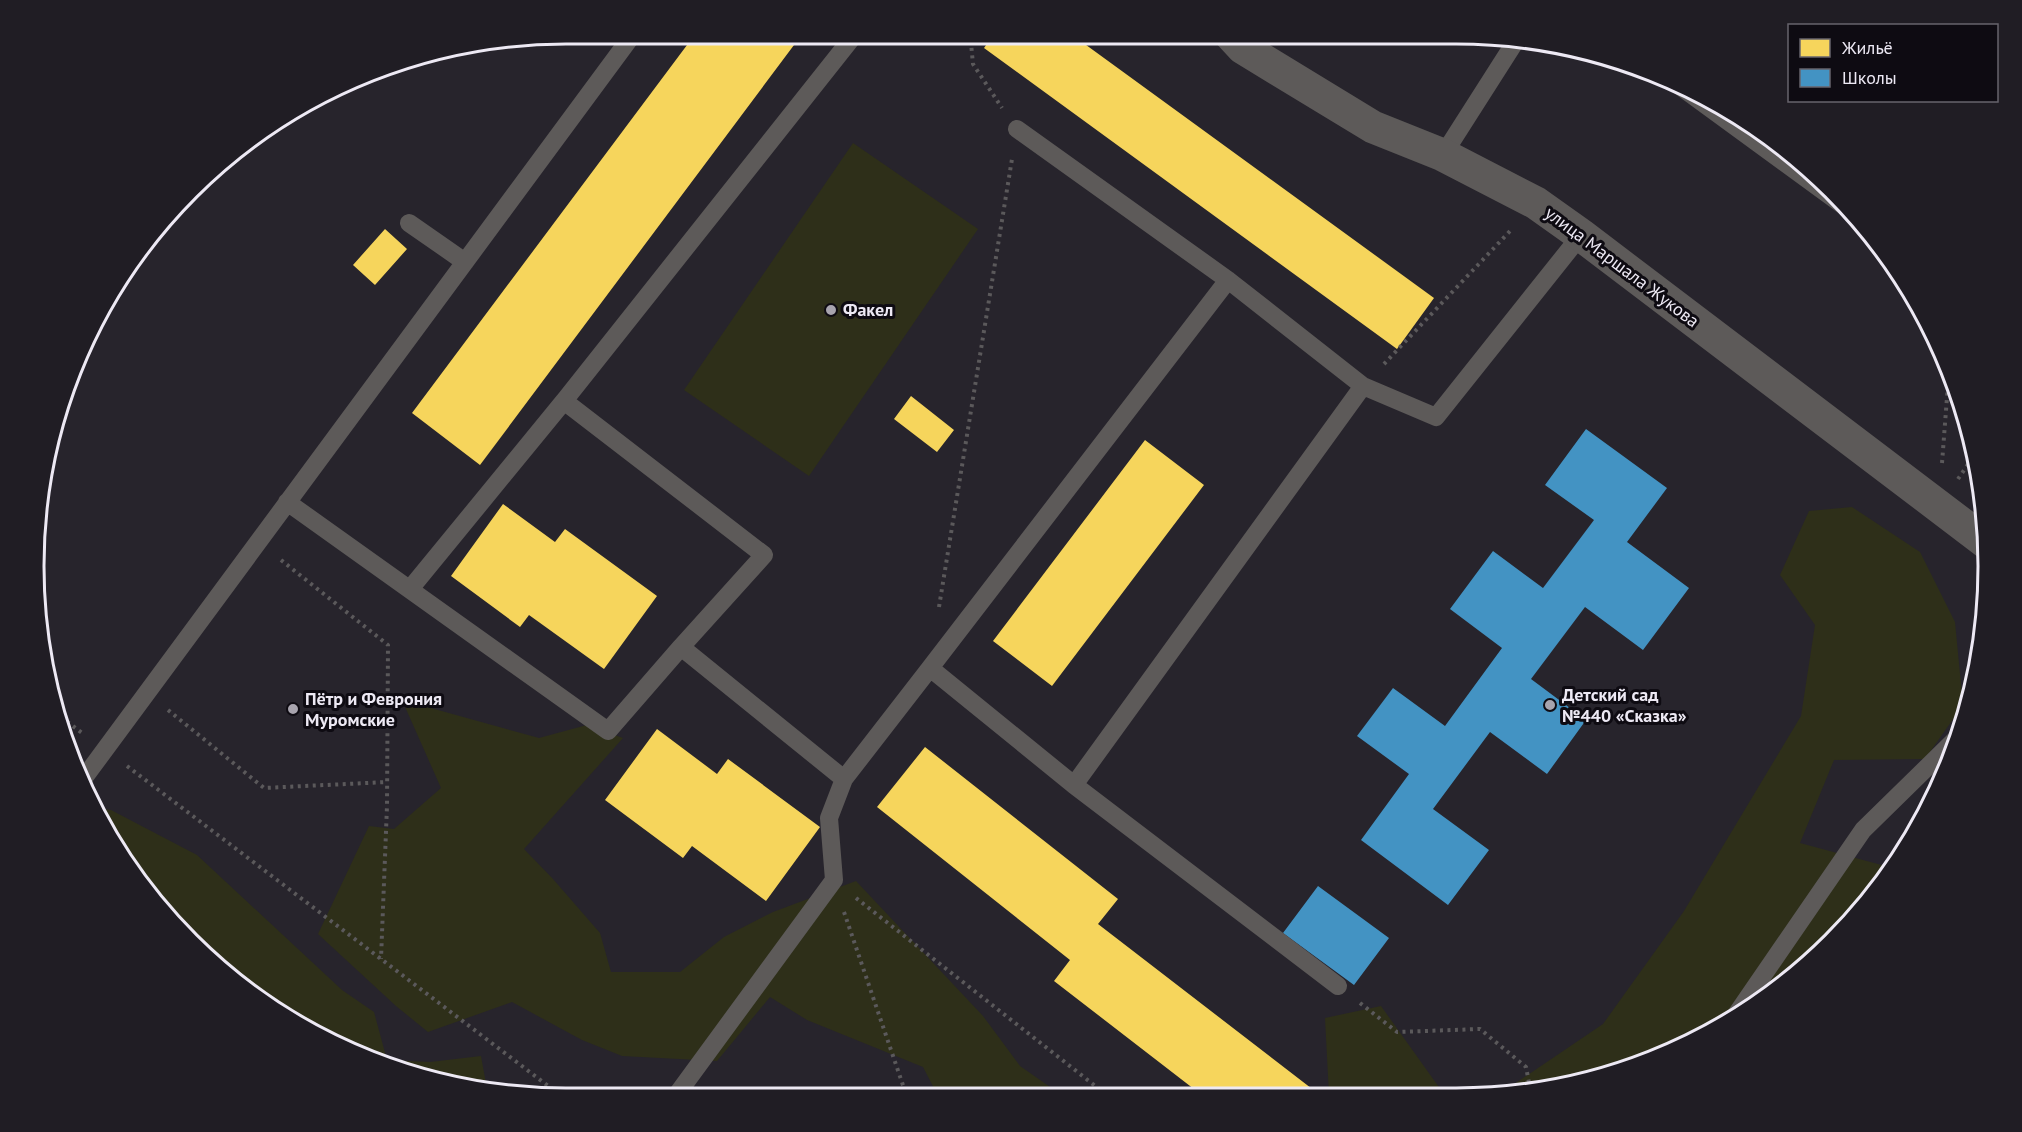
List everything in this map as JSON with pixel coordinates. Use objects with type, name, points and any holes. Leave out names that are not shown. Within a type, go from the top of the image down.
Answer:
[{"type":"street","name":"улица Маршала Жукова","points":[[1239,44],[1373,127],[1443,155],[1536,203],[1977,535]]},
{"type":"lane","points":[[87,775],[626,44]]},
{"type":"lane","points":[[410,589],[564,401],[847,44]]},
{"type":"lane","points":[[1443,155],[1512,47]]},
{"type":"lane","points":[[1723,118],[1807,179]]},
{"type":"lane","points":[[1017,129],[1228,280],[1363,386],[1436,417],[1581,235]]},
{"type":"lane","points":[[409,223],[465,262]]},
{"type":"lane","points":[[682,1088],[834,880],[829,818],[844,779],[1228,280]]},
{"type":"lane","points":[[1074,785],[1363,386]]},
{"type":"lane","points":[[287,502],[608,731],[764,555],[564,401]]},
{"type":"lane","points":[[681,647],[844,779]]},
{"type":"lane","points":[[930,668],[1074,785],[1338,986]]},
{"type":"lane","points":[[1745,1001],[1863,830],[1945,749]]},
{"type":"path","points":[[939,610],[1017,129],[973,64],[971,44]]},
{"type":"path","points":[[1363,386],[1536,203]]},
{"type":"path","points":[[1939,506],[1948,389]]},
{"type":"path","points":[[279,559],[388,645],[387,782],[381,959]]},
{"type":"path","points":[[161,719],[175,700]]},
{"type":"path","points":[[168,710],[264,788],[387,782]]},
{"type":"path","points":[[67,722],[550,1088]]},
{"type":"path","points":[[126,766],[133,756]]},
{"type":"path","points":[[834,880],[1098,1088]]},
{"type":"path","points":[[834,880],[904,1088]]},
{"type":"path","points":[[1338,986],[1397,1032],[1480,1029],[1526,1067],[1529,1083]]},
{"type":"green space","name":"Факел","points":[[853,143],[978,229],[809,476],[684,390]]},
{"type":"green space","points":[[1852,507],[1920,552],[1955,622],[1962,696],[1957,713],[1925,759],[1834,760],[1800,843],[1884,866],[1849,911],[1801,959],[1774,981],[1717,1018],[1687,1035],[1624,1061],[1591,1071],[1513,1085],[1603,1024],[1684,911],[1801,716],[1815,625],[1780,575],[1809,511]]},
{"type":"green space","points":[[402,700],[539,738],[587,725],[623,738],[524,849],[600,933],[611,972],[680,972],[724,937],[773,912],[856,881],[983,1016],[1020,1066],[1052,1088],[934,1088],[923,1067],[807,1020],[770,997],[717,1061],[622,1056],[582,1040],[512,1002],[428,1032],[396,1006],[318,934],[369,826],[394,829],[441,788]]},
{"type":"green space","points":[[104,809],[111,810],[197,855],[342,990],[374,1012],[386,1057],[335,1035],[248,981],[221,959],[173,911],[132,856]]},
{"type":"green space","points":[[1381,1006],[1440,1088],[1329,1088],[1325,1018]]},
{"type":"green space","points":[[481,1056],[486,1082],[431,1071],[397,1060],[430,1062]]},
{"type":"building: Жильё","points":[[688,44],[795,44],[480,465],[412,413]]},
{"type":"building: Жильё","points":[[987,44],[1085,44],[1434,298],[1397,349],[984,48]]},
{"type":"building: Жильё","points":[[385,229],[407,249],[375,285],[353,265]]},
{"type":"building: Жильё","points":[[911,396],[954,430],[937,452],[894,419]]},
{"type":"building: Жильё","points":[[1145,440],[1204,485],[1052,686],[993,641]]},
{"type":"building: Жильё","points":[[503,504],[555,542],[565,529],[657,596],[604,669],[529,615],[520,627],[451,576]]},
{"type":"building: Жильё","points":[[657,729],[717,774],[728,759],[820,827],[766,901],[692,846],[683,858],[605,800]]},
{"type":"building: Жильё","points":[[925,747],[1118,899],[1098,924],[1311,1088],[1193,1088],[1054,981],[1070,960],[877,807]]},
{"type":"building: Школы","points":[[1586,429],[1667,488],[1627,542],[1689,588],[1643,650],[1585,607],[1531,679],[1586,720],[1547,774],[1490,732],[1433,809],[1489,850],[1448,905],[1361,840],[1409,774],[1357,736],[1393,688],[1445,726],[1502,648],[1450,609],[1493,551],[1543,588],[1594,520],[1545,485]]},
{"type":"building: Школы","points":[[1318,886],[1389,938],[1354,985],[1283,933]]},
{"type":"place","name":"Факел","points":[[831,310]]},
{"type":"place","name":"Детский сад №440 «Сказка»","points":[[1550,705]]},
{"type":"place","name":"Пётр и Феврония Муромские","points":[[293,709]]}]
